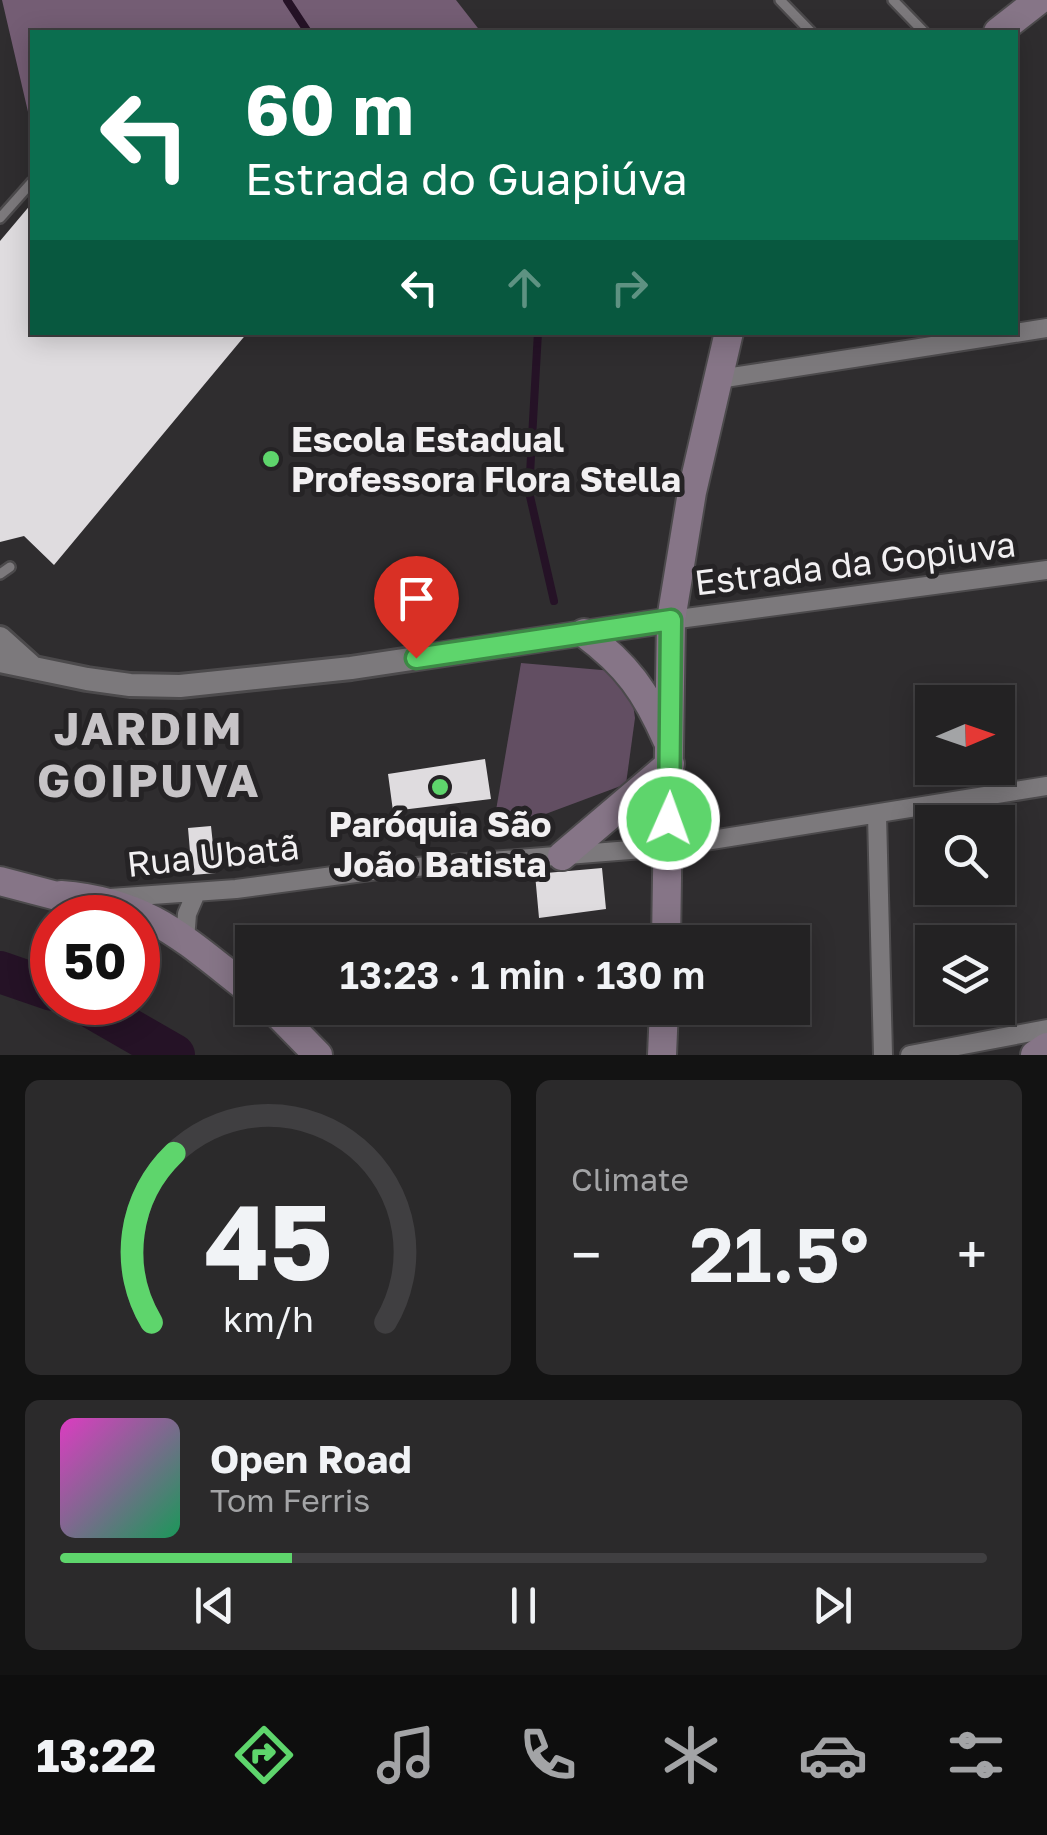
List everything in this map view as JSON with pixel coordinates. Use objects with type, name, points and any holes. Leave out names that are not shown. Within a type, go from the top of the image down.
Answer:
[{"type":"main road","points":[[1001,30],[1039,0]]},
{"type":"main road","points":[[666,925],[671,620],[692,492],[728,335]]},
{"type":"main road","points":[[584,633],[624,665],[644,691],[671,757]]},
{"type":"main road","points":[[562,856],[671,757]]},
{"type":"main road","points":[[0,881],[62,895]]},
{"type":"main road","points":[[160,922],[235,979]]},
{"type":"main road","points":[[160,931],[181,937]]},
{"type":"main road","points":[[289,1025],[318,1055]]},
{"type":"main road","points":[[662,1055],[663,1025]]},
{"type":"main road","points":[[1035,1055],[1047,1047]]},
{"type":"street","points":[[1018,333],[1047,328]]},
{"type":"street","points":[[719,379],[1002,335]]},
{"type":"street","name":"Estrada da Gopiuva","points":[[671,620],[1047,570]]},
{"type":"street","points":[[0,661],[116,683],[180,686],[351,668],[671,620]]},
{"type":"street","points":[[0,638],[30,665]]},
{"type":"street","name":"Rua Ubatã","points":[[160,899],[378,870],[668,846],[1047,786]]},
{"type":"street","points":[[877,815],[883,1055]]},
{"type":"street","points":[[181,937],[196,892]]},
{"type":"street","points":[[910,1055],[1047,1029]]},
{"type":"lane","points":[[780,0],[809,30]]},
{"type":"lane","points":[[893,0],[922,30]]},
{"type":"lane","points":[[0,218],[30,184]]},
{"type":"lane","points":[[0,574],[10,567]]},
{"type":"shaded area","points":[[2,0],[456,0],[479,30],[30,30],[30,120]]},
{"type":"shaded area","points":[[521,663],[613,671],[632,697],[635,718],[626,784],[492,834]]},
{"type":"building","points":[[30,205],[30,335],[246,335],[54,565],[24,536],[0,542],[0,241]]},
{"type":"building","name":"Paróquia São João Batista","points":[[485,759],[491,799],[393,811],[388,774]]},
{"type":"building","points":[[211,826],[216,873],[192,875],[188,828]]},
{"type":"building","points":[[602,868],[606,909],[539,918],[535,874]]},
{"type":"waterway","points":[[287,0],[307,30]]},
{"type":"waterway","points":[[538,335],[529,492],[554,601]]},
{"type":"waterway","points":[[0,972],[30,982]]},
{"type":"waterway","points":[[122,1025],[174,1055]]},
{"type":"place","name":"Escola Estadual Professora Flora Stella","points":[[271,459]]},
{"type":"place","name":"Paróquia São João Batista","points":[[440,787]]},
{"type":"district","name":"JARDIM GOIPUVA","points":[[149,754]]},
{"type":"route","points":[[416,658],[671,620],[669,819]]}]
